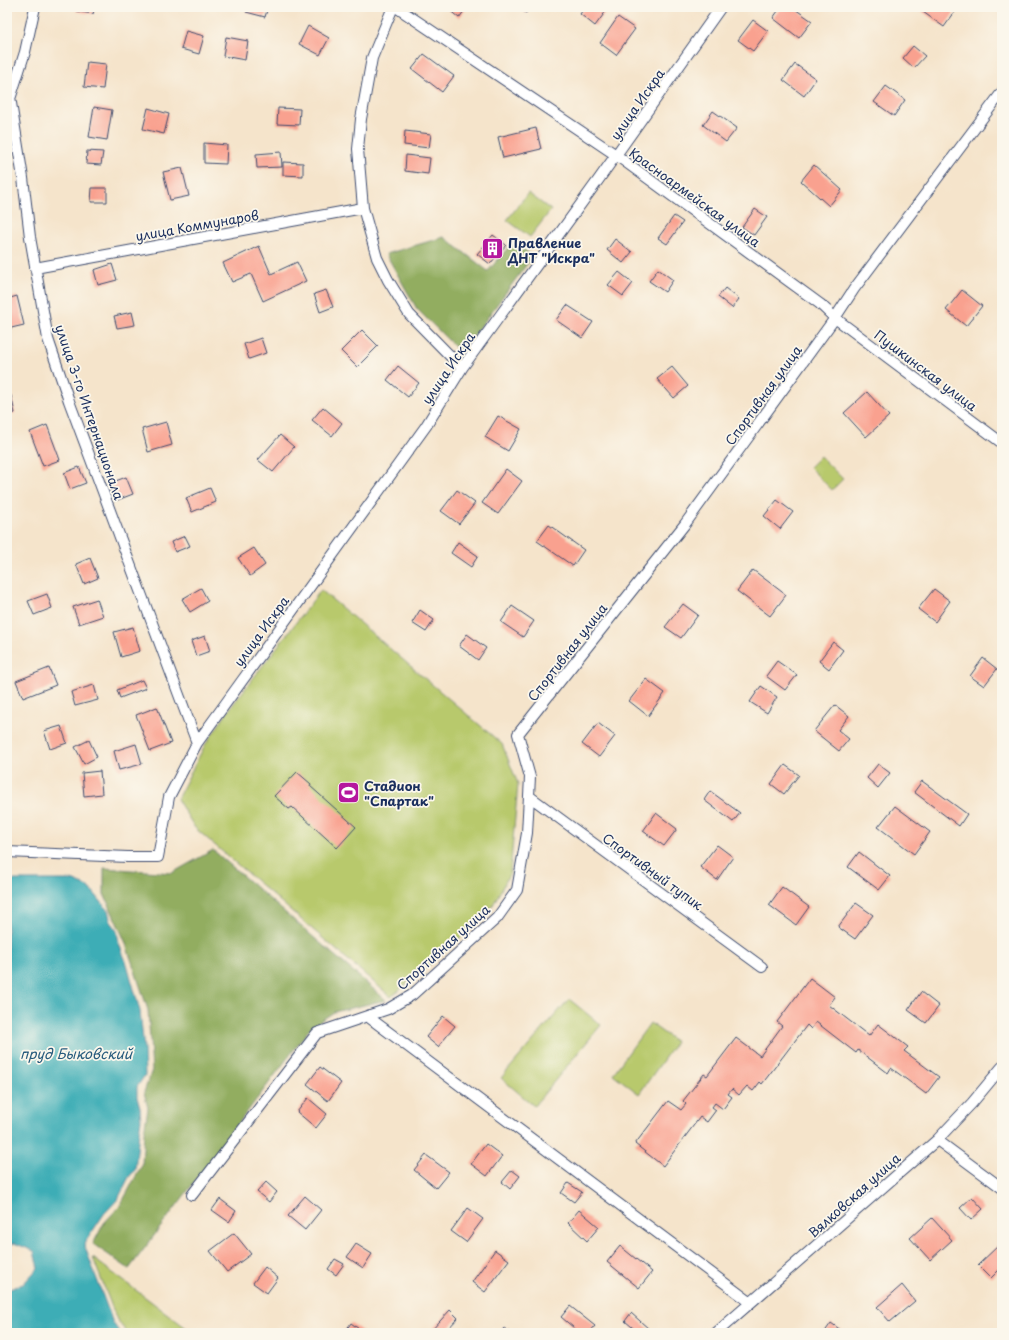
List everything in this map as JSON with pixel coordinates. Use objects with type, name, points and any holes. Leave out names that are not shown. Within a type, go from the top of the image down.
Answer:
[{"type":"street","points":[[11,96],[25,52],[35,7]]},
{"type":"street","points":[[393,7],[372,58],[361,119],[358,149],[363,208],[377,258],[408,314],[462,368]]},
{"type":"street","name":"Красноармейская улица","points":[[396,7],[616,155],[820,304],[835,318]]},
{"type":"street","name":"улица Искра","points":[[7,852],[158,857],[169,797],[197,743],[426,426],[462,368],[721,7]]},
{"type":"street","name":"улица 3-го Интернационала","points":[[7,78],[24,178],[35,268],[48,339],[72,409],[197,743]]},
{"type":"street","name":"Спортивная улица","points":[[192,1195],[317,1033],[388,1009],[412,995],[497,918],[517,890],[527,833],[530,777],[518,734],[684,524],[835,318],[854,289],[1002,92]]},
{"type":"street","name":"улица Коммунаров","points":[[35,268],[363,208]]},
{"type":"street","name":"Пушкинская улица","points":[[835,318],[1002,443]]},
{"type":"street","name":"Спортивный тупик","points":[[529,796],[762,967]]},
{"type":"street","points":[[367,1016],[750,1302]]},
{"type":"street","name":"Вялковская улица","points":[[716,1333],[750,1302],[789,1271],[936,1140],[972,1103],[1002,1067]]},
{"type":"street","points":[[936,1140],[1002,1188]]},
{"type":"green space","points":[[528,193],[551,210],[530,237],[507,220]]},
{"type":"green space","points":[[444,237],[488,271],[513,242],[533,256],[461,353],[417,309],[386,254]]},
{"type":"green space","points":[[820,456],[843,479],[832,490],[809,467]]},
{"type":"green space","name":"Стадион \"Спартак\"","points":[[321,590],[502,744],[518,784],[510,873],[493,905],[455,943],[391,997],[195,828],[177,799],[205,745],[231,707]]},
{"type":"green space","points":[[213,850],[386,1000],[334,1012],[311,1027],[129,1269],[93,1244],[104,1223],[120,1206],[142,1165],[144,1132],[148,1108],[144,1092],[152,1070],[148,1010],[125,941],[104,894],[104,868],[172,873]]},
{"type":"green space","points":[[569,999],[601,1025],[534,1106],[501,1078]]},
{"type":"green space","points":[[650,1023],[676,1042],[639,1094],[613,1074]]},
{"type":"green space","points":[[93,1258],[193,1333],[127,1333],[117,1320]]},
{"type":"water","name":"пруд Быковский","points":[[7,880],[72,880],[90,888],[108,910],[111,923],[117,931],[119,944],[127,964],[140,1011],[145,1075],[137,1087],[137,1097],[141,1120],[135,1170],[129,1177],[118,1199],[104,1214],[84,1244],[113,1323],[120,1333],[7,1333],[7,1290],[23,1284],[38,1268],[34,1251],[14,1243],[7,1246]]},
{"type":"building","points":[[77,7],[95,7],[93,14],[76,11]]},
{"type":"building","points":[[247,7],[268,7],[265,17],[246,12]]},
{"type":"building","points":[[450,7],[467,7],[459,18],[448,9]]},
{"type":"building","points":[[517,7],[531,7],[526,13]]},
{"type":"building","points":[[585,7],[609,7],[595,26],[580,14]]},
{"type":"building","points":[[781,7],[792,7],[812,21],[799,38],[773,18]]},
{"type":"building","points":[[916,7],[955,7],[957,9],[944,27]]},
{"type":"building","points":[[618,17],[635,29],[616,55],[600,43]]},
{"type":"building","points":[[753,20],[768,31],[753,51],[738,40]]},
{"type":"building","points":[[308,26],[329,38],[320,55],[299,44]]},
{"type":"building","points":[[186,31],[204,36],[199,54],[181,49]]},
{"type":"building","points":[[226,37],[248,41],[245,60],[223,56]]},
{"type":"building","points":[[913,46],[925,56],[914,68],[903,58]]},
{"type":"building","points":[[424,54],[454,76],[442,92],[412,69]]},
{"type":"building","points":[[87,62],[106,64],[103,89],[84,87]]},
{"type":"building","points":[[795,64],[816,79],[804,96],[783,80]]},
{"type":"building","points":[[886,86],[905,100],[894,116],[874,102]]},
{"type":"building","points":[[94,107],[112,110],[107,140],[89,137]]},
{"type":"building","points":[[148,108],[169,114],[164,134],[143,129]]},
{"type":"building","points":[[278,108],[300,109],[299,125],[277,124]]},
{"type":"building","points":[[713,111],[737,128],[726,142],[703,125]]},
{"type":"building","points":[[536,128],[541,149],[503,158],[498,137]]},
{"type":"building","points":[[405,131],[431,134],[429,148],[404,145]]},
{"type":"building","points":[[204,143],[227,145],[226,164],[204,163]]},
{"type":"building","points":[[87,151],[103,152],[101,165],[86,164]]},
{"type":"building","points":[[281,152],[282,167],[257,168],[256,154]]},
{"type":"building","points":[[406,155],[430,158],[428,174],[405,171]]},
{"type":"building","points":[[283,162],[303,163],[303,176],[283,175]]},
{"type":"building","points":[[814,165],[842,190],[829,206],[801,181]]},
{"type":"building","points":[[182,168],[189,196],[170,200],[163,172]]},
{"type":"building","points":[[92,188],[107,188],[107,202],[91,202]]},
{"type":"building","points":[[755,209],[767,217],[754,235],[742,227]]},
{"type":"building","points":[[674,216],[683,222],[667,244],[658,238]]},
{"type":"building","points":[[7,233],[10,244],[7,245]]},
{"type":"building","name":"Правление ДНТ \"Искра\"","points":[[493,235],[506,245],[490,264],[477,254]]},
{"type":"building","points":[[615,239],[632,252],[623,263],[607,250]]},
{"type":"building","points":[[259,246],[271,274],[297,262],[306,281],[263,301],[251,274],[232,282],[223,263]]},
{"type":"building","points":[[112,264],[117,280],[98,285],[94,270]]},
{"type":"building","points":[[658,269],[673,280],[665,292],[649,281]]},
{"type":"building","points":[[619,272],[633,283],[623,296],[608,285]]},
{"type":"building","points":[[725,288],[739,299],[732,308],[718,297]]},
{"type":"building","points":[[326,290],[333,307],[320,312],[314,294]]},
{"type":"building","points":[[962,290],[982,306],[966,326],[946,310]]},
{"type":"building","points":[[17,296],[24,325],[7,329],[7,299]]},
{"type":"building","points":[[567,305],[593,322],[582,338],[556,320]]},
{"type":"building","points":[[132,312],[135,325],[117,328],[114,316]]},
{"type":"building","points":[[362,330],[378,346],[357,367],[341,351]]},
{"type":"building","points":[[261,338],[266,353],[249,359],[244,344]]},
{"type":"building","points":[[398,366],[419,383],[408,397],[387,380]]},
{"type":"building","points":[[672,367],[688,386],[674,398],[657,379]]},
{"type":"building","points":[[867,392],[889,416],[866,437],[844,413]]},
{"type":"building","points":[[11,395],[15,413],[7,415],[7,396]]},
{"type":"building","points":[[323,407],[342,423],[332,436],[312,420]]},
{"type":"building","points":[[498,416],[521,429],[508,451],[485,437]]},
{"type":"building","points":[[166,422],[172,445],[148,452],[142,429]]},
{"type":"building","points":[[47,425],[60,460],[43,466],[30,432]]},
{"type":"building","points":[[280,435],[294,447],[273,472],[258,460]]},
{"type":"building","points":[[79,467],[86,483],[70,489],[64,473]]},
{"type":"building","points":[[506,469],[522,481],[498,514],[482,503]]},
{"type":"building","points":[[126,477],[133,494],[115,501],[108,484]]},
{"type":"building","points":[[210,488],[216,502],[192,512],[186,498]]},
{"type":"building","points":[[457,490],[475,503],[459,524],[441,511]]},
{"type":"building","points":[[777,500],[793,512],[780,529],[764,516]]},
{"type":"building","points":[[549,525],[584,550],[573,566],[537,541]]},
{"type":"building","points":[[185,536],[190,546],[175,552],[171,542]]},
{"type":"building","points":[[458,542],[478,556],[471,567],[451,553]]},
{"type":"building","points":[[254,548],[265,565],[250,576],[238,558]]},
{"type":"building","points":[[90,558],[98,578],[84,584],[76,564]]},
{"type":"building","points":[[753,570],[786,595],[770,616],[737,591]]},
{"type":"building","points":[[201,588],[208,601],[190,612],[182,599]]},
{"type":"building","points":[[934,589],[950,601],[935,622],[918,609]]},
{"type":"building","points":[[47,594],[52,608],[34,615],[28,601]]},
{"type":"building","points":[[97,599],[103,616],[79,624],[73,607]]},
{"type":"building","points":[[683,604],[698,615],[681,638],[665,627]]},
{"type":"building","points":[[512,606],[534,621],[523,637],[501,622]]},
{"type":"building","points":[[420,610],[434,620],[426,632],[412,623]]},
{"type":"building","points":[[133,627],[140,651],[121,657],[114,632]]},
{"type":"building","points":[[467,634],[486,648],[478,660],[459,646]]},
{"type":"building","points":[[205,636],[210,651],[196,656],[191,641]]},
{"type":"building","points":[[833,642],[843,650],[829,669],[819,661]]},
{"type":"building","points":[[983,658],[997,669],[984,686],[970,676]]},
{"type":"building","points":[[777,661],[797,675],[785,690],[766,676]]},
{"type":"building","points":[[49,668],[56,685],[23,698],[16,681]]},
{"type":"building","points":[[646,679],[665,693],[648,716],[629,701]]},
{"type":"building","points":[[142,680],[146,688],[120,698],[117,690]]},
{"type":"building","points":[[94,685],[98,700],[75,706],[71,692]]},
{"type":"building","points":[[761,686],[777,697],[767,713],[750,702]]},
{"type":"building","points":[[835,705],[849,716],[838,730],[849,739],[839,751],[814,731]]},
{"type":"building","points":[[157,707],[171,743],[150,751],[136,715]]},
{"type":"building","points":[[598,723],[615,736],[599,757],[582,744]]},
{"type":"building","points":[[61,726],[67,743],[50,749],[44,731]]},
{"type":"building","points":[[89,740],[97,757],[84,764],[75,747]]},
{"type":"building","points":[[136,744],[142,764],[119,770],[114,751]]},
{"type":"building","points":[[878,764],[890,773],[878,788],[867,778]]},
{"type":"building","points":[[785,765],[799,775],[784,794],[771,784]]},
{"type":"building","points":[[100,771],[102,794],[84,796],[82,773]]},
{"type":"building","points":[[297,772],[311,784],[310,786],[356,827],[337,848],[292,807],[289,809],[274,796]]},
{"type":"building","points":[[922,781],[967,814],[959,826],[914,792]]},
{"type":"building","points":[[710,791],[740,813],[733,822],[704,800]]},
{"type":"building","points":[[895,806],[930,832],[914,854],[878,827]]},
{"type":"building","points":[[656,813],[677,829],[664,846],[643,831]]},
{"type":"building","points":[[717,845],[733,857],[717,880],[700,867]]},
{"type":"building","points":[[859,852],[890,876],[879,890],[848,867]]},
{"type":"building","points":[[782,887],[809,907],[796,925],[769,905]]},
{"type":"building","points":[[856,903],[873,915],[855,939],[838,927]]},
{"type":"building","points":[[810,978],[835,997],[829,1005],[869,1036],[878,1024],[908,1047],[904,1051],[939,1077],[926,1094],[891,1068],[888,1073],[858,1050],[856,1053],[816,1022],[811,1029],[807,1025],[762,1084],[760,1082],[753,1091],[747,1086],[739,1095],[732,1089],[728,1094],[732,1097],[723,1109],[715,1103],[712,1107],[716,1110],[707,1122],[700,1117],[663,1166],[635,1144],[668,1101],[681,1110],[686,1104],[683,1101],[704,1074],[707,1076],[736,1038],[760,1056],[782,1026],[777,1022]]},
{"type":"building","points":[[921,992],[939,1006],[926,1023],[908,1010]]},
{"type":"building","points":[[443,1016],[455,1026],[438,1047],[426,1037]]},
{"type":"building","points":[[320,1067],[341,1083],[328,1101],[307,1084]]},
{"type":"building","points":[[308,1098],[327,1114],[316,1128],[297,1112]]},
{"type":"building","points":[[486,1144],[502,1156],[487,1176],[471,1164]]},
{"type":"building","points":[[426,1155],[449,1172],[436,1188],[414,1170]]},
{"type":"building","points":[[512,1170],[520,1176],[510,1189],[502,1182]]},
{"type":"building","points":[[266,1182],[277,1192],[269,1202],[257,1192]]},
{"type":"building","points":[[568,1183],[582,1192],[574,1202],[561,1193]]},
{"type":"building","points":[[305,1196],[321,1210],[305,1230],[288,1216]]},
{"type":"building","points":[[972,1197],[983,1209],[971,1220],[960,1208]]},
{"type":"building","points":[[220,1199],[236,1211],[229,1222],[212,1210]]},
{"type":"building","points":[[468,1208],[483,1219],[466,1242],[451,1231]]},
{"type":"building","points":[[579,1210],[599,1227],[587,1241],[568,1223]]},
{"type":"building","points":[[932,1218],[952,1240],[930,1260],[910,1238]]},
{"type":"building","points":[[234,1233],[251,1254],[227,1272],[210,1251]]},
{"type":"building","points":[[356,1244],[372,1254],[363,1268],[347,1257]]},
{"type":"building","points":[[1000,1244],[1002,1246],[1002,1267],[991,1278],[978,1265]]},
{"type":"building","points":[[620,1246],[652,1272],[639,1288],[607,1262]]},
{"type":"building","points":[[495,1250],[509,1260],[485,1292],[472,1282]]},
{"type":"building","points":[[335,1259],[344,1264],[336,1275],[328,1269]]},
{"type":"building","points":[[265,1267],[278,1278],[267,1293],[253,1283]]},
{"type":"building","points":[[902,1285],[915,1301],[890,1322],[877,1307]]},
{"type":"building","points":[[570,1306],[595,1326],[589,1333],[580,1333],[561,1317]]},
{"type":"building","points":[[450,1310],[458,1318],[444,1333],[431,1333],[430,1332]]},
{"type":"building","points":[[631,1313],[649,1329],[646,1333],[639,1333],[625,1321]]},
{"type":"building","points":[[351,1323],[363,1332],[344,1333]]},
{"type":"building","points":[[831,1323],[845,1333],[824,1333]]},
{"type":"building","points":[[504,1328],[511,1333],[500,1333]]},
{"type":"place","name":"Правление ДНТ \"Искра\"","points":[[492,249]]},
{"type":"place","name":"Стадион \"Спартак\"","points":[[349,792]]}]
